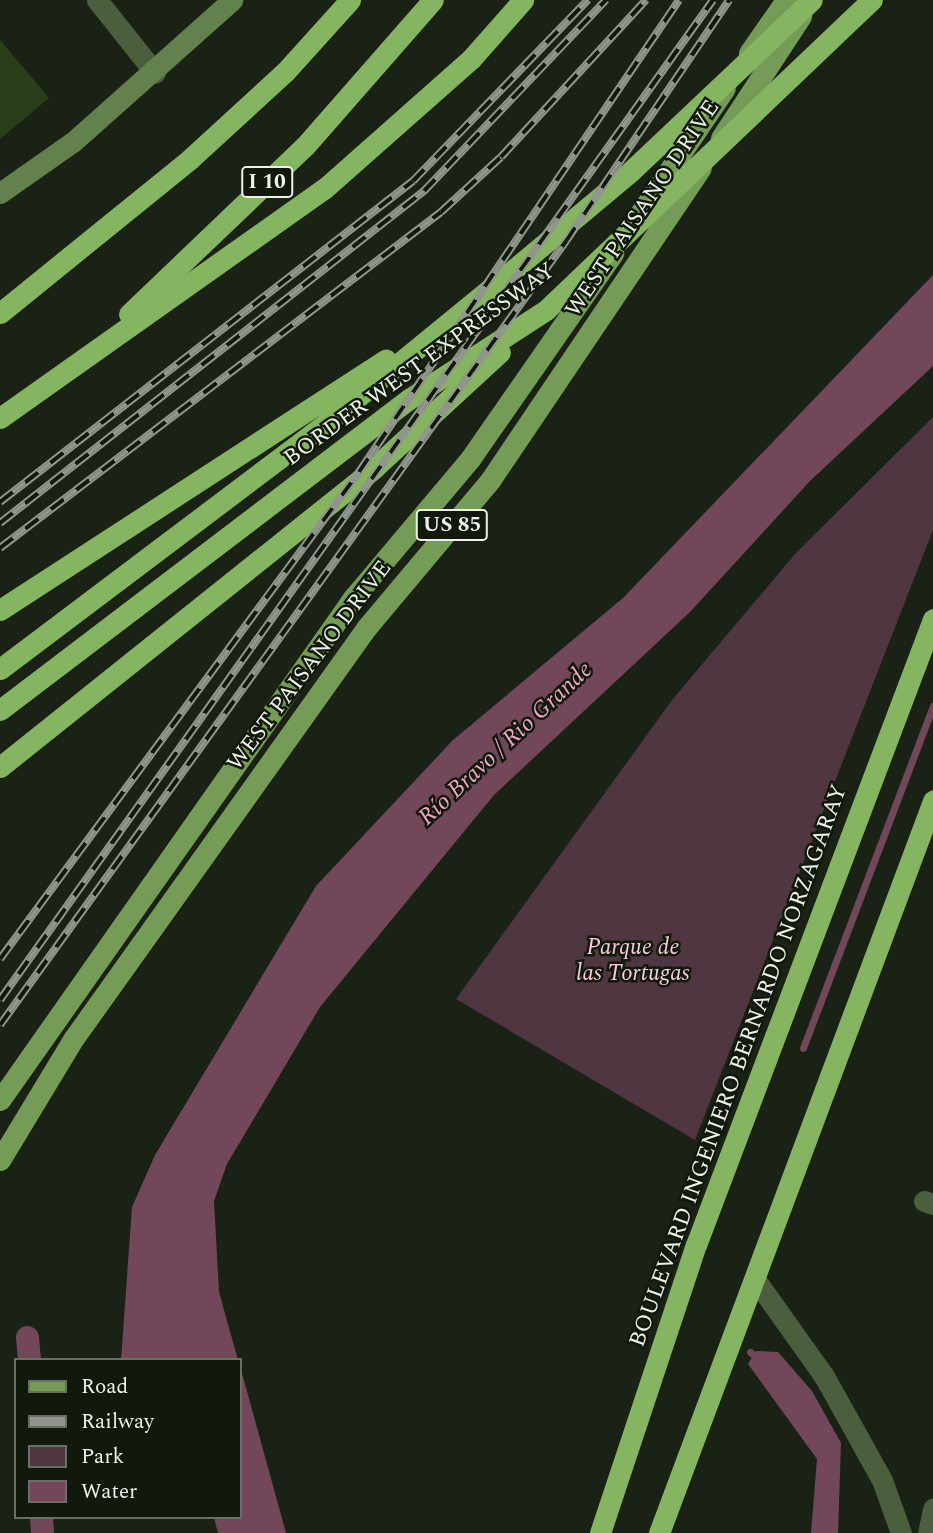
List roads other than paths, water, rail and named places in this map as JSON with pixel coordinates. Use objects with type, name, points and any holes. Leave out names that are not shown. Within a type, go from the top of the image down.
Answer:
[{"type":"highway","points":[[0,313],[190,159],[285,72],[350,0]]},
{"type":"highway","name":"I 10","points":[[0,418],[89,352],[305,146],[433,0]]},
{"type":"highway","points":[[89,352],[254,244],[324,188],[471,59],[523,0]]},
{"type":"highway","name":"BORDER WEST EXPRESSWAY","points":[[0,669],[130,572],[448,321],[630,172],[812,0]]},
{"type":"highway","name":"BORDER WEST EXPRESSWAY","points":[[0,710],[409,400],[546,310],[872,0]]},
{"type":"highway","points":[[0,767],[374,468],[546,310]]},
{"type":"highway","points":[[0,610],[448,321]]},
{"type":"highway","name":"BOULEVARD INGENIERO BERNARDO NORZAGARAY","points":[[600,1533],[696,1245],[933,619]]},
{"type":"highway","points":[[659,1533],[933,801]]},
{"type":"main road","name":"WEST PAISANO DRIVE","points":[[0,1100],[52,1020],[353,598],[470,459],[786,0]]},
{"type":"main road","name":"WEST PAISANO DRIVE","points":[[0,1160],[74,1038],[367,627],[491,479],[812,0]]},
{"type":"street","points":[[97,0],[155,73]]},
{"type":"street","points":[[0,193],[155,73],[232,0]]},
{"type":"street","points":[[755,1279],[831,1388],[882,1480],[901,1533]]},
{"type":"street","points":[[928,1533],[933,1509]]},
{"type":"water","name":"Río Bravo / Rio Grande","points":[[933,275],[933,366],[810,481],[690,612],[494,795],[320,1007],[227,1164],[214,1201],[219,1292],[237,1358],[121,1358],[132,1207],[155,1155],[316,886],[453,740],[623,598]]},
{"type":"water","points":[[756,1351],[778,1352],[812,1391],[841,1443],[838,1533],[811,1533],[817,1459],[748,1364]]},
{"type":"water","points":[[242,1373],[286,1533],[218,1533],[214,1519],[242,1519]]},
{"type":"waterway","points":[[803,1048],[933,706]]},
{"type":"waterway","points":[[27,1337],[29,1358]]},
{"type":"waterway","points":[[750,1352],[761,1361]]},
{"type":"waterway","points":[[41,1519],[42,1533]]},
{"type":"railway","points":[[0,502],[413,181],[588,0]]},
{"type":"railway","points":[[0,523],[424,191],[606,0]]},
{"type":"railway","points":[[0,548],[441,212],[501,157],[646,0]]},
{"type":"railway","points":[[0,959],[359,472],[679,0]]},
{"type":"railway","points":[[0,1000],[713,0]]},
{"type":"railway","points":[[0,1025],[566,241],[729,0]]},
{"type":"park label","name":"Parque de las Tortugas","points":[[633,961]]}]
